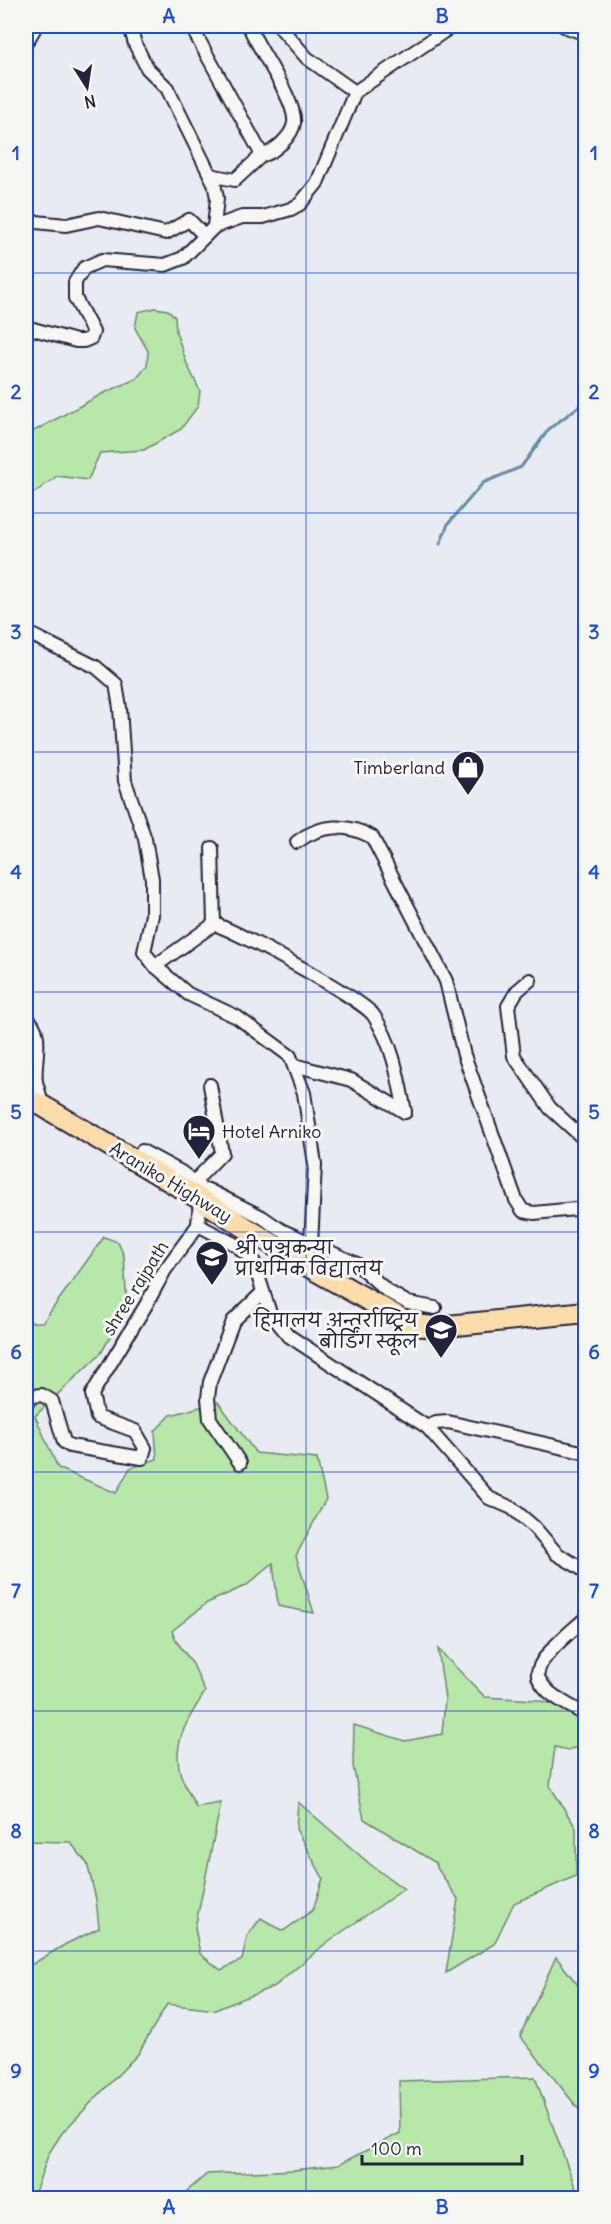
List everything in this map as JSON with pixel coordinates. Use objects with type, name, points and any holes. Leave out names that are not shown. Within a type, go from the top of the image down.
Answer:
[{"type":"highway","name":"Araniko Highway","points":[[33,1103],[201,1190],[299,1261],[412,1325],[437,1327],[585,1312]]},
{"type":"street","points":[[26,43],[36,26]]},
{"type":"street","points":[[130,26],[135,44],[147,68],[167,88],[214,183],[217,198],[214,227]]},
{"type":"street","points":[[191,26],[262,155]]},
{"type":"street","points":[[210,175],[235,180],[262,155],[267,155],[287,138],[294,125],[294,115],[279,81],[249,26]]},
{"type":"street","points":[[279,26],[307,58],[355,92]]},
{"type":"street","points":[[26,327],[76,341],[91,338],[93,332],[75,298],[74,291],[75,282],[84,268],[102,260],[165,265],[183,258],[214,227],[242,217],[263,217],[300,204],[317,183],[355,92],[452,26]]},
{"type":"street","points":[[564,26],[585,34]]},
{"type":"street","points":[[26,221],[66,225],[99,218],[166,233],[189,220],[205,236]]},
{"type":"street","points":[[26,632],[96,667],[116,684],[120,708],[124,781],[145,839],[152,879],[152,915],[144,952],[155,966],[188,994],[246,1023],[290,1056],[294,1065],[303,1093],[315,1164],[311,1245],[299,1261]]},
{"type":"street","points":[[297,842],[310,831],[324,828],[358,829],[372,837],[446,981],[464,1054],[516,1200],[523,1211],[534,1213],[585,1208]]},
{"type":"street","points":[[212,848],[214,924]]},
{"type":"street","points":[[155,966],[214,924]]},
{"type":"street","points":[[214,924],[228,928],[267,948],[372,1013],[392,1049],[405,1112],[351,1080],[294,1065]]},
{"type":"street","points":[[530,980],[517,991],[508,1006],[514,1056],[550,1107],[583,1138],[585,1144]]},
{"type":"street","points":[[26,1018],[32,1022],[38,1040],[36,1082],[41,1096],[33,1103]]},
{"type":"street","points":[[210,1085],[222,1153],[201,1190],[198,1224],[236,1245],[253,1260],[270,1313],[289,1336],[427,1427],[489,1498],[512,1508],[534,1527],[557,1554],[585,1573]]},
{"type":"street","points":[[142,1151],[181,1172],[201,1190],[311,1245],[357,1264],[387,1291],[408,1303],[435,1308]]},
{"type":"street","name":"shree rajpath","points":[[26,1404],[32,1396],[42,1395],[52,1401],[64,1442],[70,1446],[142,1458],[145,1448],[135,1431],[97,1417],[92,1394],[165,1270],[198,1224]]},
{"type":"street","points":[[240,1463],[210,1419],[208,1398],[210,1382],[233,1321],[262,1293]]},
{"type":"street","points":[[427,1427],[436,1423],[448,1422],[585,1453]]},
{"type":"street","points":[[585,1618],[547,1655],[539,1667],[538,1675],[541,1683],[550,1693],[585,1715]]},
{"type":"green space","points":[[155,308],[168,310],[175,317],[176,332],[187,364],[200,391],[198,406],[181,429],[144,450],[100,453],[88,480],[57,476],[26,499],[26,445],[32,432],[102,394],[136,379],[147,366],[148,351],[135,328],[138,312]]},
{"type":"green space","points":[[104,1237],[118,1242],[124,1256],[127,1309],[101,1353],[35,1416],[58,1468],[116,1493],[130,1468],[157,1459],[155,1431],[171,1415],[218,1402],[256,1453],[317,1459],[326,1499],[296,1556],[314,1613],[278,1606],[273,1563],[247,1585],[207,1603],[172,1631],[193,1664],[205,1692],[188,1720],[180,1740],[178,1761],[180,1772],[196,1807],[221,1803],[195,1928],[200,1954],[221,1970],[242,1960],[247,1936],[261,1918],[283,1931],[313,1910],[323,1878],[296,1829],[298,1802],[371,1865],[404,1889],[326,1943],[275,1986],[215,2010],[167,2004],[138,2054],[62,2133],[49,2153],[33,2198],[26,2198],[26,1968],[66,1944],[99,1928],[96,1899],[87,1863],[70,1842],[26,1841],[26,1322],[43,1322]]},
{"type":"green space","points":[[438,1649],[485,1697],[536,1700],[585,1712],[585,1745],[567,1750],[555,1747],[550,1786],[576,1828],[576,1876],[514,1903],[494,1944],[446,1973],[458,1899],[436,1863],[364,1819],[353,1766],[354,1725],[405,1741],[442,1734],[445,1699]]},
{"type":"green space","points":[[556,1957],[585,1994],[585,2117],[520,2036]]},
{"type":"green space","points":[[535,2077],[579,2198],[179,2198],[207,2174],[294,2170],[338,2165],[400,2133],[399,2081]]},
{"type":"waterway","points":[[440,544],[448,524],[483,483],[521,467],[549,429],[586,401]]},
{"type":"place","name":"Timberland","points":[[468,796]]},
{"type":"place","name":"Hotel Arniko","points":[[199,1160]]},
{"type":"place","name":"श्री पञ्चकन्या प्राथमिक विद्यालय","points":[[212,1286]]},
{"type":"place","name":"हिमालय अन्तर्राष्ट्रिय बोर्डिंग स्कूल","points":[[441,1359]]}]
